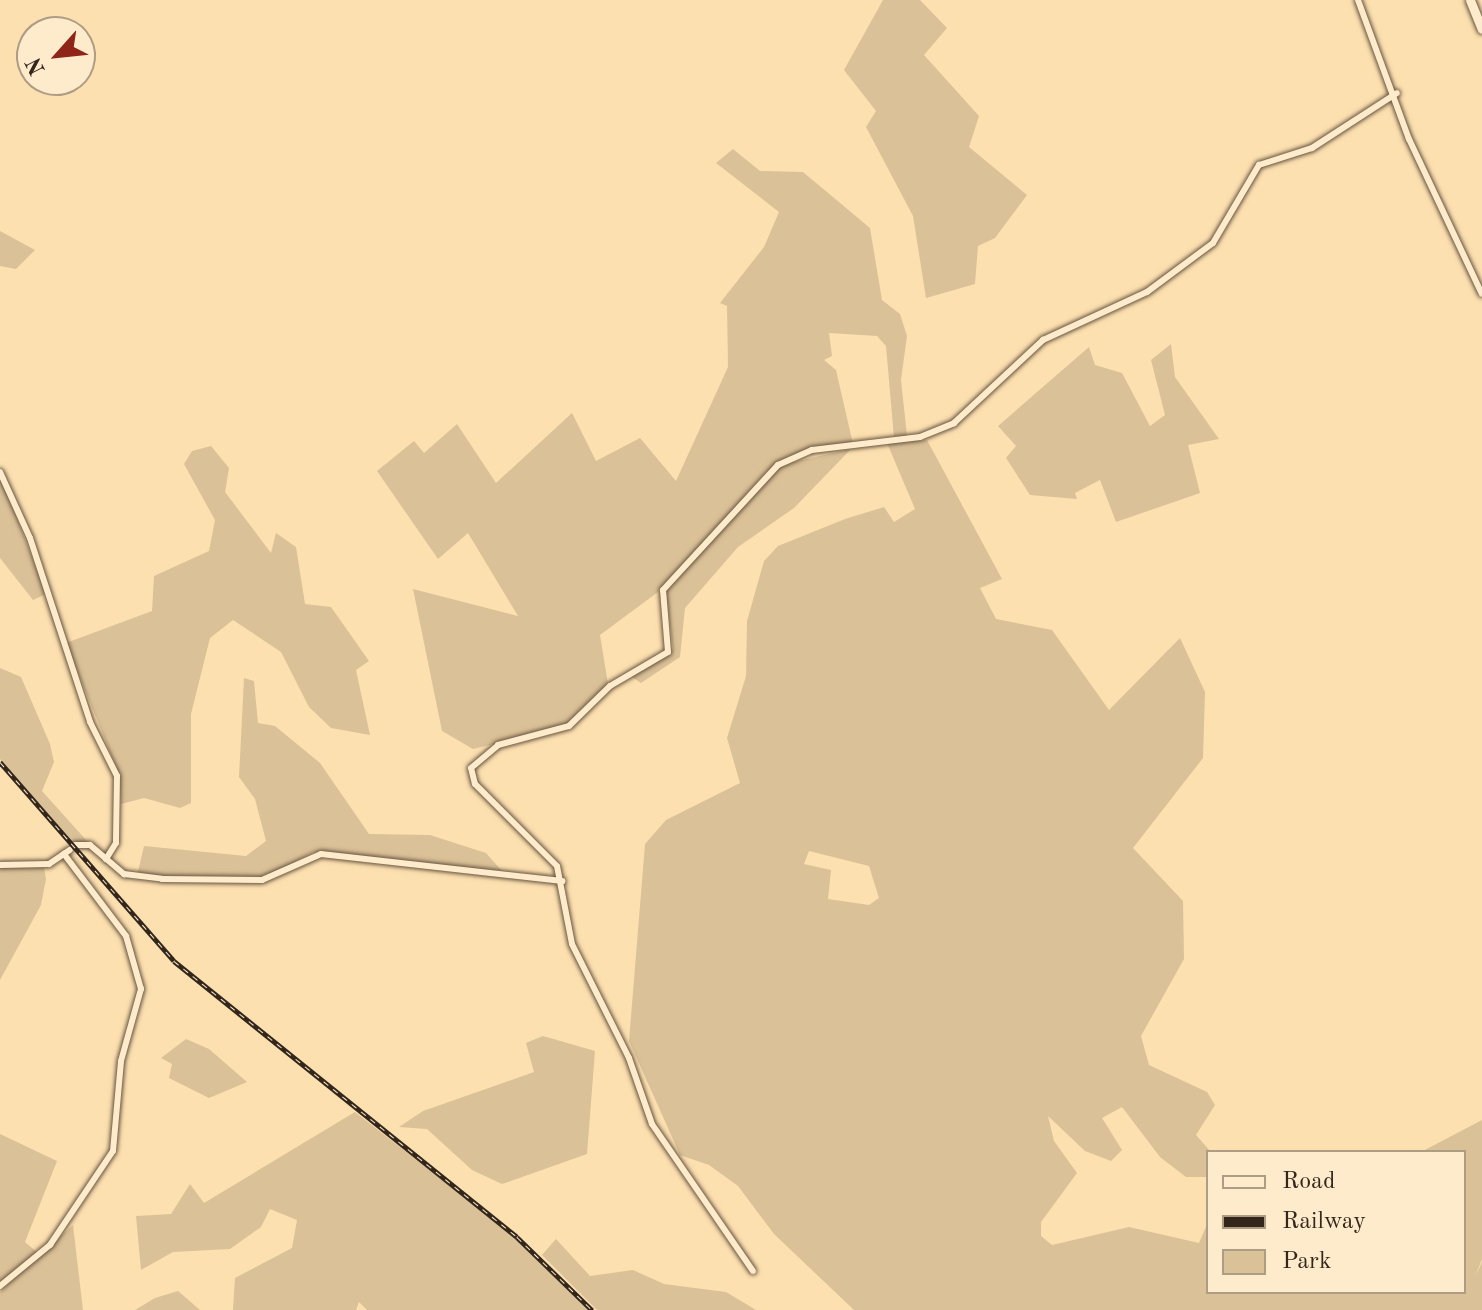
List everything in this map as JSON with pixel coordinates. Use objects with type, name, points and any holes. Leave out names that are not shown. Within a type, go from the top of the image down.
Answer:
[{"type":"main road","points":[[1470,0],[1482,29]]},
{"type":"street","points":[[1358,0],[1397,93],[1409,139],[1482,294]]},
{"type":"street","points":[[753,1271],[652,1124],[629,1058],[572,944],[562,881],[533,835],[475,784],[471,768],[498,745],[569,726],[610,686],[668,652],[663,590],[771,471],[812,450],[920,437],[954,423],[1043,340],[1147,292],[1213,243],[1259,165],[1312,148],[1397,93]]},
{"type":"street","points":[[0,472],[30,538],[95,735],[117,776],[116,843],[106,859]]},
{"type":"street","points":[[0,865],[49,864],[86,843],[124,874],[162,879],[262,880],[321,854],[562,881]]},
{"type":"street","points":[[0,1286],[50,1245],[113,1151],[121,1061],[141,989],[124,932],[70,850]]},
{"type":"green space","points":[[883,0],[920,0],[947,28],[924,55],[979,116],[969,147],[1027,195],[995,238],[978,246],[975,284],[926,298],[913,216],[866,127],[876,111],[844,70]]},
{"type":"green space","points":[[733,149],[760,171],[803,172],[870,228],[882,300],[900,314],[907,336],[901,380],[907,436],[894,438],[886,346],[877,336],[829,333],[832,356],[824,360],[836,370],[853,444],[802,451],[766,472],[662,589],[600,635],[608,684],[563,727],[473,749],[442,731],[413,589],[518,616],[468,533],[438,559],[377,471],[414,441],[424,453],[457,424],[496,483],[572,413],[596,461],[640,438],[676,481],[728,367],[727,306],[720,303],[764,247],[779,212],[716,163]]},
{"type":"green space","points":[[0,231],[35,250],[16,269],[0,266]]},
{"type":"green space","points":[[1171,344],[1175,377],[1219,439],[1188,445],[1200,493],[1116,522],[1100,480],[1075,493],[1077,499],[1030,495],[1006,458],[1016,446],[998,426],[1089,347],[1095,365],[1122,373],[1150,426],[1165,415],[1151,360]]},
{"type":"green space","points":[[927,440],[1002,579],[980,588],[996,619],[1052,630],[1109,710],[1180,638],[1205,692],[1203,758],[1133,848],[1183,901],[1184,959],[1141,1036],[1149,1065],[1207,1092],[1215,1105],[1196,1135],[1209,1150],[1206,1150],[1206,1177],[1186,1177],[1160,1157],[1122,1107],[1102,1118],[1122,1150],[1111,1161],[1085,1151],[1048,1116],[1054,1141],[1077,1173],[1041,1222],[1041,1236],[1052,1245],[1129,1227],[1199,1243],[1206,1227],[1206,1294],[1466,1294],[1466,1150],[1425,1150],[1482,1120],[1482,1259],[1475,1277],[1482,1262],[1482,1310],[854,1310],[774,1234],[738,1186],[709,1165],[680,1155],[629,1041],[645,844],[666,820],[740,783],[727,738],[746,676],[747,621],[764,561],[778,546],[845,519],[884,507],[894,522],[915,509],[887,443]],"holes":[[[809,851],[869,866],[879,898],[869,905],[828,899],[831,870],[804,864]]]},
{"type":"green space","points":[[211,446],[229,468],[225,492],[271,553],[276,533],[296,547],[305,604],[331,607],[369,661],[356,670],[370,735],[331,728],[309,707],[281,652],[233,620],[210,638],[191,714],[191,803],[180,808],[144,798],[121,804],[119,774],[66,643],[152,611],[154,576],[209,551],[215,520],[184,464],[192,451]]},
{"type":"green space","points":[[851,449],[794,508],[738,547],[685,608],[680,657],[641,683],[632,677],[673,649],[666,590],[780,465]]},
{"type":"green space","points":[[0,474],[46,594],[33,600],[0,558]]},
{"type":"green space","points":[[0,668],[21,677],[50,744],[54,762],[42,791],[87,841],[73,845],[0,759]]},
{"type":"green space","points":[[244,678],[254,681],[258,723],[275,726],[320,763],[369,834],[430,835],[486,853],[502,871],[313,852],[265,878],[137,876],[144,846],[246,856],[266,841],[255,799],[239,777]]},
{"type":"green space","points":[[0,867],[44,867],[46,879],[41,905],[0,980]]},
{"type":"green space","points":[[543,1036],[595,1051],[587,1154],[502,1184],[472,1170],[427,1129],[399,1127],[423,1111],[534,1072],[526,1043]]},
{"type":"green space","points":[[186,1039],[209,1049],[247,1082],[209,1098],[169,1078],[172,1064],[161,1058]]},
{"type":"green space","points":[[355,1112],[533,1251],[591,1310],[367,1310],[359,1302],[356,1310],[233,1310],[235,1278],[292,1248],[297,1220],[270,1209],[261,1227],[230,1249],[173,1252],[141,1270],[136,1216],[171,1214],[190,1184],[204,1203]]},
{"type":"green space","points":[[0,1134],[57,1161],[25,1242],[39,1254],[0,1284]]},
{"type":"green space","points":[[73,1225],[83,1310],[0,1310],[0,1292]]},
{"type":"green space","points":[[556,1239],[590,1276],[633,1270],[664,1284],[726,1292],[756,1310],[597,1310],[542,1255]]},
{"type":"green space","points":[[178,1291],[200,1310],[135,1310],[155,1298]]},
{"type":"railway","points":[[0,762],[174,961],[517,1237],[592,1310]]}]
